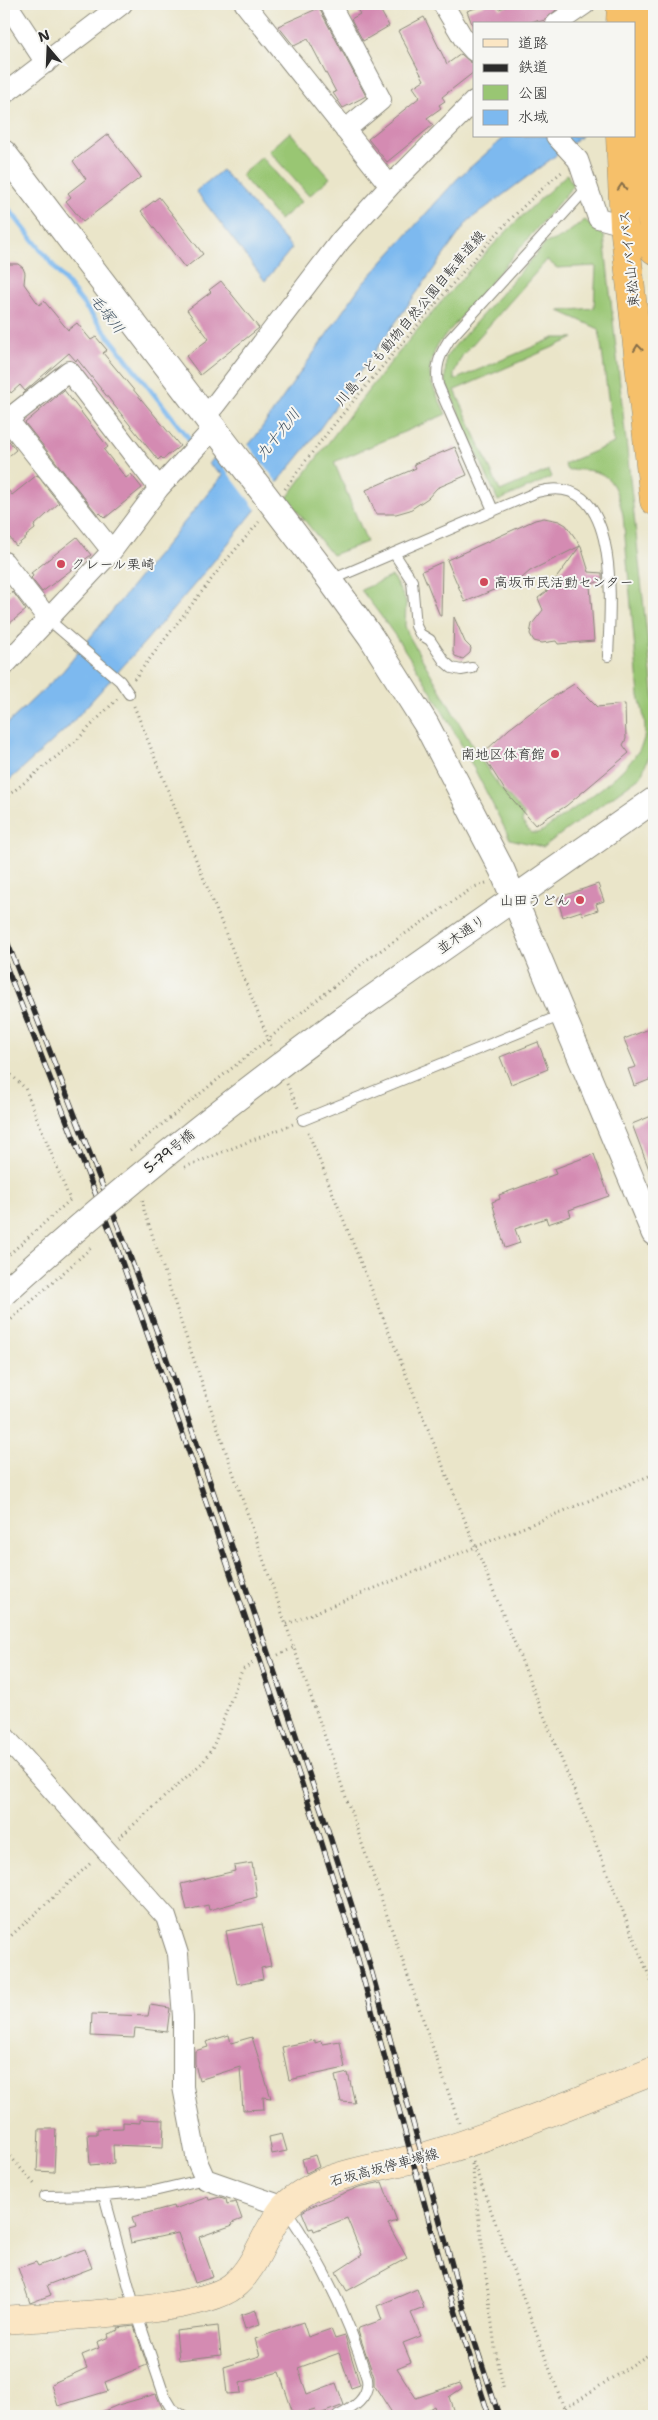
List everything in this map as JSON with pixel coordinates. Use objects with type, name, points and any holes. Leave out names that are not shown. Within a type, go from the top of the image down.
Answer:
[{"type":"highway","name":"東松山バイパス","points":[[643,4],[644,109],[654,237]]},
{"type":"highway","name":"東松山バイパス","points":[[620,138],[618,223],[654,501]]},
{"type":"main road","name":"石坂高坂停車場線","points":[[4,2320],[134,2310],[207,2298],[234,2286],[256,2256],[285,2207],[329,2180],[394,2165],[466,2144],[654,2071]]},
{"type":"street","points":[[8,4],[46,63]]},
{"type":"street","points":[[4,94],[122,4]]},
{"type":"street","points":[[245,4],[390,186]]},
{"type":"street","points":[[330,4],[381,100],[345,130]]},
{"type":"street","points":[[443,4],[465,41],[473,50]]},
{"type":"street","points":[[559,22],[585,4]]},
{"type":"street","points":[[4,666],[55,626],[159,488],[214,428],[341,240],[390,186],[473,102]]},
{"type":"street","points":[[557,138],[572,164],[588,186],[598,218],[618,223]]},
{"type":"street","points":[[4,153],[330,580],[372,637],[426,724],[502,870],[512,898],[654,1229]]},
{"type":"street","points":[[112,551],[5,418],[69,372],[159,488]]},
{"type":"street","points":[[4,562],[55,626]]},
{"type":"street","name":"並木通り","points":[[342,1018],[654,800]]},
{"type":"street","name":"5-79号橋","points":[[4,1293],[138,1175],[231,1101],[342,1018]]},
{"type":"street","points":[[4,1736],[166,1917],[178,1954],[183,2018],[183,2088],[197,2161],[205,2179],[285,2207]]},
{"type":"lane","points":[[493,510],[438,385],[436,371],[440,355],[449,340],[588,186]]},
{"type":"lane","points":[[330,580],[493,510],[550,488],[576,492],[591,507],[599,526],[611,578],[608,656]]},
{"type":"lane","points":[[394,553],[412,581],[416,626],[420,634],[430,640],[444,661],[452,668],[460,670],[472,668]]},
{"type":"lane","points":[[55,626],[120,681],[129,694]]},
{"type":"lane","points":[[303,1120],[562,1015]]},
{"type":"lane","points":[[45,2196],[104,2195],[154,2191],[205,2179]]},
{"type":"lane","points":[[104,2195],[134,2310],[165,2398],[171,2408],[184,2416]]},
{"type":"lane","points":[[285,2207],[321,2264],[338,2300],[367,2379],[367,2392],[360,2401],[338,2416]]},
{"type":"path","name":"川島こども動物自然公園自転車道線","points":[[132,682],[322,439],[464,270],[538,192],[572,164]]},
{"type":"path","points":[[129,694],[269,1040]]},
{"type":"path","points":[[4,799],[77,740],[118,698]]},
{"type":"path","points":[[130,1150],[368,959],[474,887],[486,883]]},
{"type":"path","points":[[4,1068],[25,1088],[70,1200],[4,1259]]},
{"type":"path","points":[[180,1169],[303,1120],[654,1988]]},
{"type":"path","points":[[144,1197],[144,1210],[184,1331],[466,2144]]},
{"type":"path","points":[[4,1326],[93,1246]]},
{"type":"path","points":[[287,1624],[654,1474]]},
{"type":"path","points":[[278,1655],[295,1647]]},
{"type":"path","points":[[4,1942],[203,1762],[213,1747],[242,1670],[253,1663]]},
{"type":"path","points":[[4,2149],[45,2196]]},
{"type":"path","points":[[504,2391],[496,2348],[470,2156],[564,2408]]},
{"type":"path","points":[[553,2416],[654,2351]]},
{"type":"green space","points":[[290,132],[330,178],[309,196],[269,151]]},
{"type":"green space","points":[[262,157],[301,202],[280,220],[241,175]]},
{"type":"green space","points":[[567,174],[573,186],[438,344],[433,355],[430,372],[433,387],[446,414],[334,462],[367,542],[332,555],[287,498],[362,398],[442,301],[506,231]]},
{"type":"green space","points":[[585,220],[604,236],[654,701],[654,744],[641,776],[543,847],[510,839],[460,742],[424,680],[361,590],[392,576],[406,601],[405,626],[409,636],[477,754],[499,786],[524,814],[522,822],[531,833],[538,833],[544,830],[601,788],[630,763],[639,750],[644,738],[645,722],[639,696],[623,515],[620,502],[612,484],[600,473],[567,470],[564,464],[614,443],[599,329],[559,311],[594,308],[596,266],[557,268],[547,260],[462,356],[454,373],[454,380],[554,338],[574,338],[455,390],[500,491],[549,470],[552,477],[498,501],[445,381],[446,357],[453,348],[546,243],[562,237]]},
{"type":"water","name":"九十九川","points":[[504,138],[579,138],[468,221],[308,445],[200,578],[66,729],[4,785],[4,727],[63,671],[223,475],[209,464],[214,458],[230,467],[256,436],[359,288],[458,178]]},
{"type":"water","points":[[222,170],[292,248],[265,281],[196,191]]},
{"type":"pier","points":[[247,443],[279,485],[257,511],[215,456],[229,464]]},
{"type":"building","points":[[354,4],[377,4],[389,26],[363,41],[351,19],[360,14]]},
{"type":"building","points":[[487,4],[498,4],[499,9],[514,4],[555,4],[557,9],[545,20],[538,22],[537,20],[532,22],[473,22],[473,24],[467,11]]},
{"type":"building","points":[[319,8],[366,96],[343,108],[333,93],[336,92],[308,39],[294,46],[278,26]]},
{"type":"building","points":[[424,17],[447,64],[461,54],[473,63],[473,73],[442,97],[445,101],[439,105],[441,108],[427,118],[433,125],[387,162],[368,139],[420,97],[413,87],[424,80],[398,31]]},
{"type":"building","points":[[108,134],[141,177],[83,222],[66,201],[71,197],[68,193],[86,179],[73,161]]},
{"type":"building","points":[[159,197],[203,254],[185,268],[141,211]]},
{"type":"building","points":[[18,264],[23,268],[25,273],[24,284],[39,305],[44,301],[68,330],[77,323],[91,340],[96,337],[107,350],[103,353],[180,446],[163,459],[161,457],[158,460],[77,359],[76,361],[69,353],[25,391],[20,385],[11,393],[4,383],[4,266]]},
{"type":"building","points":[[221,281],[259,328],[200,375],[186,356],[209,339],[187,310],[211,292],[209,290]]},
{"type":"building","points":[[64,390],[108,447],[104,450],[126,478],[131,474],[142,488],[105,518],[100,513],[98,515],[25,423]]},
{"type":"building","points":[[6,437],[16,450],[4,460],[4,439]]},
{"type":"building","points":[[455,447],[467,475],[437,488],[428,498],[410,510],[396,514],[376,514],[366,490],[416,468],[414,464]]},
{"type":"building","points":[[37,475],[59,503],[16,546],[4,530],[4,485],[12,495]]},
{"type":"building","name":"高坂市民活動センター","points":[[544,518],[559,521],[566,525],[581,546],[589,572],[602,573],[602,580],[590,585],[594,641],[558,644],[556,641],[542,643],[534,641],[530,634],[532,624],[543,610],[538,598],[546,592],[580,546],[530,571],[522,578],[465,602],[447,560],[535,520]]},
{"type":"building","name":"クレール栗崎","points":[[77,537],[91,555],[42,592],[31,578],[33,576],[31,573]]},
{"type":"building","points":[[442,562],[441,616],[440,616],[422,571]]},
{"type":"building","points":[[13,592],[26,610],[4,628],[4,599]]},
{"type":"building","points":[[454,617],[465,642],[471,648],[470,653],[463,659],[455,656],[453,652]]},
{"type":"building","name":"南地区体育館","points":[[574,684],[597,707],[625,704],[626,739],[623,745],[629,753],[566,806],[535,825],[506,792],[482,754],[509,729],[542,704]]},
{"type":"building","name":"山田うどん","points":[[598,884],[604,901],[596,904],[598,910],[583,915],[581,911],[563,917],[557,898]]},
{"type":"building","points":[[654,1027],[654,1078],[634,1086],[628,1069],[636,1067],[624,1039]]},
{"type":"building","points":[[538,1042],[548,1069],[511,1084],[500,1057]]},
{"type":"building","points":[[654,1115],[654,1179],[653,1180],[632,1124]]},
{"type":"building","points":[[594,1154],[609,1196],[569,1210],[571,1216],[548,1224],[546,1218],[515,1229],[520,1243],[505,1248],[492,1202],[500,1199],[499,1195],[556,1174],[554,1169]]},
{"type":"building","points":[[252,1863],[257,1897],[209,1910],[208,1905],[187,1910],[181,1884],[235,1871],[234,1866]]},
{"type":"building","points":[[262,1924],[271,1966],[261,1968],[263,1979],[237,1984],[226,1931]]},
{"type":"building","points":[[150,2005],[170,2008],[167,2032],[135,2028],[134,2038],[91,2036],[92,2014],[148,2016]]},
{"type":"building","points":[[229,2035],[231,2043],[252,2037],[271,2098],[263,2097],[264,2109],[243,2110],[240,2067],[199,2080],[195,2064],[195,2051],[208,2047],[206,2042]]},
{"type":"building","points":[[315,2040],[315,2043],[321,2041],[322,2044],[340,2041],[345,2068],[289,2080],[282,2047]]},
{"type":"building","points":[[348,2073],[355,2103],[341,2102],[335,2076]]},
{"type":"building","points":[[140,2119],[164,2120],[163,2147],[113,2145],[114,2163],[90,2165],[88,2134],[97,2134],[97,2129],[123,2128],[123,2122],[140,2123]]},
{"type":"building","points":[[39,2129],[56,2129],[54,2172],[37,2171]]},
{"type":"building","points":[[282,2134],[287,2151],[272,2154],[269,2137]]},
{"type":"building","points":[[315,2155],[319,2167],[306,2173],[302,2159]]},
{"type":"building","points":[[382,2182],[397,2221],[388,2224],[407,2258],[347,2291],[336,2272],[362,2255],[347,2218],[314,2231],[313,2228],[309,2229],[302,2212],[359,2187]]},
{"type":"building","points":[[208,2197],[209,2200],[220,2197],[226,2199],[227,2204],[236,2202],[242,2219],[232,2223],[233,2225],[199,2237],[213,2277],[195,2283],[178,2233],[131,2243],[128,2229],[135,2227],[132,2217],[173,2206],[174,2209]]},
{"type":"building","points":[[85,2249],[92,2268],[47,2285],[51,2295],[30,2303],[18,2268],[36,2262],[38,2266]]},
{"type":"building","points":[[417,2289],[424,2308],[411,2313],[421,2336],[403,2343],[411,2362],[397,2368],[416,2398],[460,2383],[462,2388],[449,2397],[455,2416],[437,2416],[434,2406],[417,2416],[394,2416],[374,2385],[374,2377],[358,2331],[359,2328],[382,2320],[377,2306]]},
{"type":"building","points":[[256,2310],[260,2324],[245,2329],[241,2315]]},
{"type":"building","points":[[303,2322],[308,2337],[331,2329],[335,2339],[345,2336],[360,2385],[351,2388],[339,2353],[298,2368],[307,2394],[336,2383],[344,2405],[317,2415],[315,2410],[294,2416],[279,2372],[240,2383],[241,2393],[227,2394],[224,2367],[260,2356],[255,2339]]},
{"type":"building","points":[[134,2326],[147,2365],[105,2382],[108,2391],[58,2406],[51,2384],[87,2368],[82,2355],[99,2348],[97,2342],[109,2337],[108,2334],[119,2330],[118,2328]]},
{"type":"building","points":[[218,2326],[221,2355],[179,2360],[176,2331]]},
{"type":"building","points":[[156,2394],[163,2410],[144,2416],[97,2416],[97,2414],[118,2405]]},
{"type":"waterway","name":"毛塚川","points":[[4,203],[190,440]]},
{"type":"railway","points":[[4,934],[128,1251],[196,1441],[324,1818],[364,1944],[464,2309],[499,2416]]},
{"type":"railway","points":[[4,961],[118,1251],[188,1449],[318,1831],[356,1952],[445,2279],[489,2416]]},
{"type":"place","name":"クレール栗崎","points":[[61,564]]},
{"type":"place","name":"高坂市民活動センター","points":[[484,582]]},
{"type":"place","name":"南地区体育館","points":[[555,754]]},
{"type":"place","name":"山田うどん","points":[[580,900]]}]
